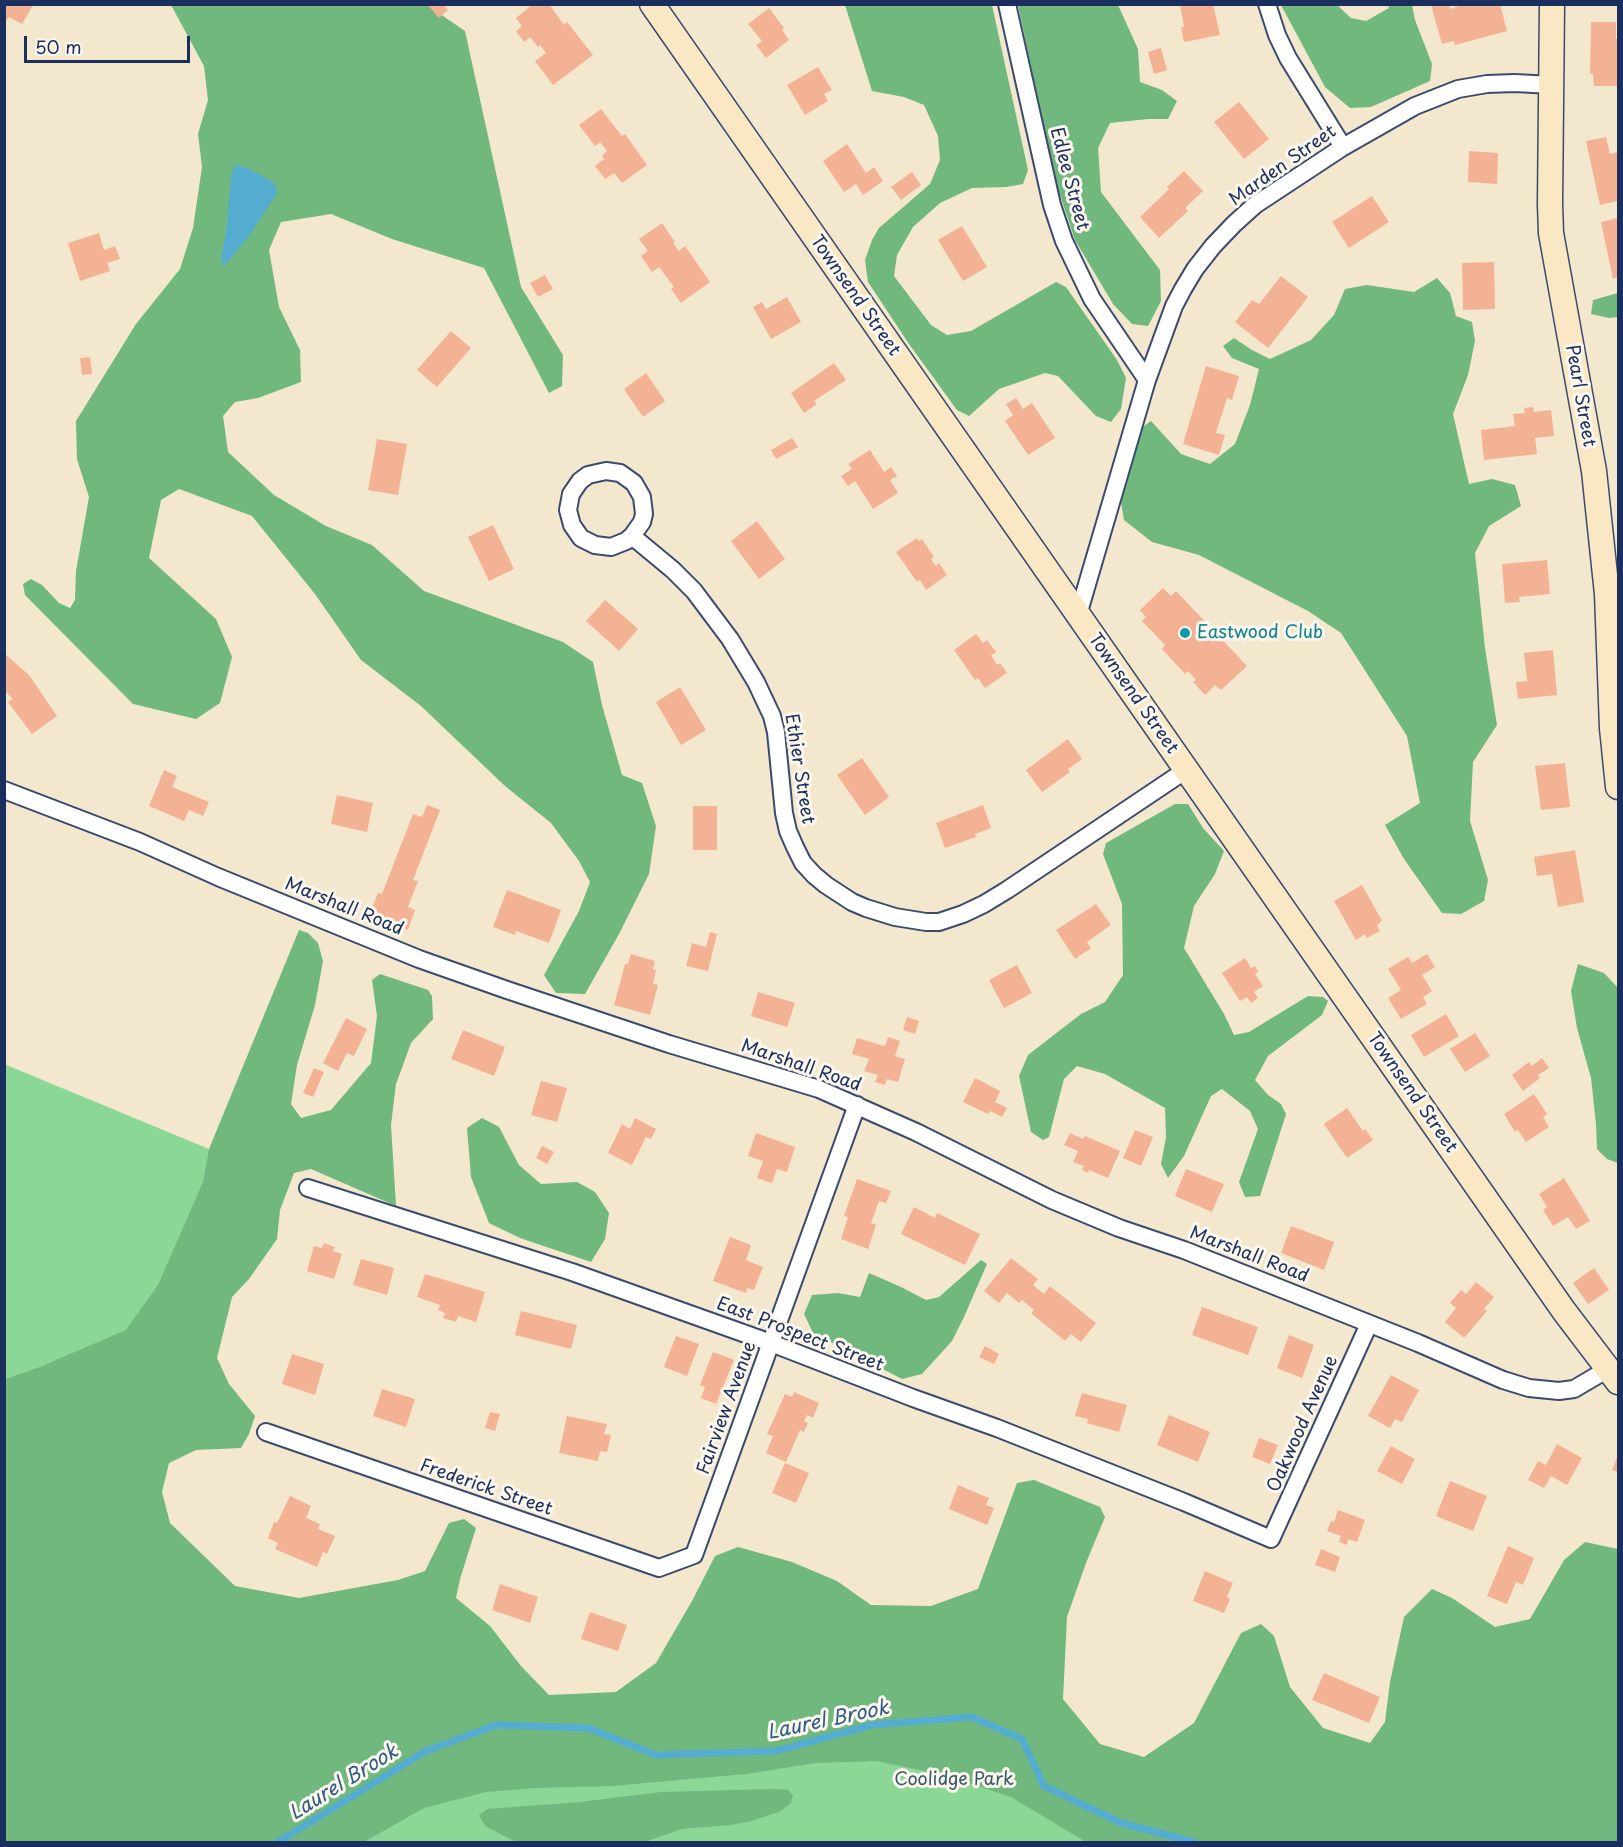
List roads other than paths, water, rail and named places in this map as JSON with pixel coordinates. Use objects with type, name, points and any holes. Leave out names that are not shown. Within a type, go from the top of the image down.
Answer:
[{"type":"street","name":"Townsend Street","points":[[652,4],[1564,1311],[1613,1376]]},
{"type":"street","name":"Edlee Street","points":[[1007,4],[1052,205],[1064,241],[1092,298],[1147,380]]},
{"type":"street","points":[[1267,4],[1288,58],[1343,147]]},
{"type":"street","name":"Pearl Street","points":[[1552,4],[1551,233],[1594,471],[1613,596],[1612,728],[1618,787]]},
{"type":"street","name":"Marden Street","points":[[1078,615],[1147,380],[1174,306],[1195,269],[1214,246],[1255,205],[1343,147],[1415,106],[1458,89],[1487,84],[1552,85]]},
{"type":"street","points":[[606,471],[620,473],[634,483],[642,497],[644,514],[642,522],[632,536],[619,545],[603,547],[588,542],[576,532],[568,510],[571,494],[580,481],[588,475],[606,471]]},
{"type":"street","name":"Ethier Street","points":[[632,536],[674,570],[694,591],[730,639],[756,682],[772,716],[776,732],[784,813],[788,831],[803,862],[826,885],[866,908],[896,917],[926,922],[939,922],[963,914],[1007,890],[1186,770]]},
{"type":"street","name":"Marshall Road","points":[[4,790],[140,842],[218,877],[419,959],[669,1044],[819,1089],[857,1105],[1052,1200],[1119,1228],[1184,1250],[1503,1380],[1529,1388],[1558,1392],[1613,1376]]},
{"type":"street","name":"Fairview Avenue","points":[[694,1555],[857,1105]]},
{"type":"street","name":"East Prospect Street","points":[[308,1188],[572,1272],[771,1343],[998,1428],[1271,1539]]},
{"type":"street","name":"Oakwood Avenue","points":[[1271,1539],[1369,1324]]},
{"type":"street","name":"Frederick Street","points":[[266,1432],[659,1568],[694,1555]]},
{"type":"water","points":[[235,165],[247,168],[271,181],[276,186],[277,193],[249,236],[224,266],[221,260],[227,226],[231,177]]},
{"type":"waterway","name":"Laurel Brook","points":[[278,1842],[426,1751],[496,1725],[588,1728],[656,1755],[776,1751],[872,1725],[972,1717],[1022,1739],[1044,1786],[1121,1823],[1194,1842]]},
{"type":"place","name":"Eastwood Club","points":[[1185,633]]},
{"type":"park label","name":"Coolidge Park","points":[[954,1780]]}]
